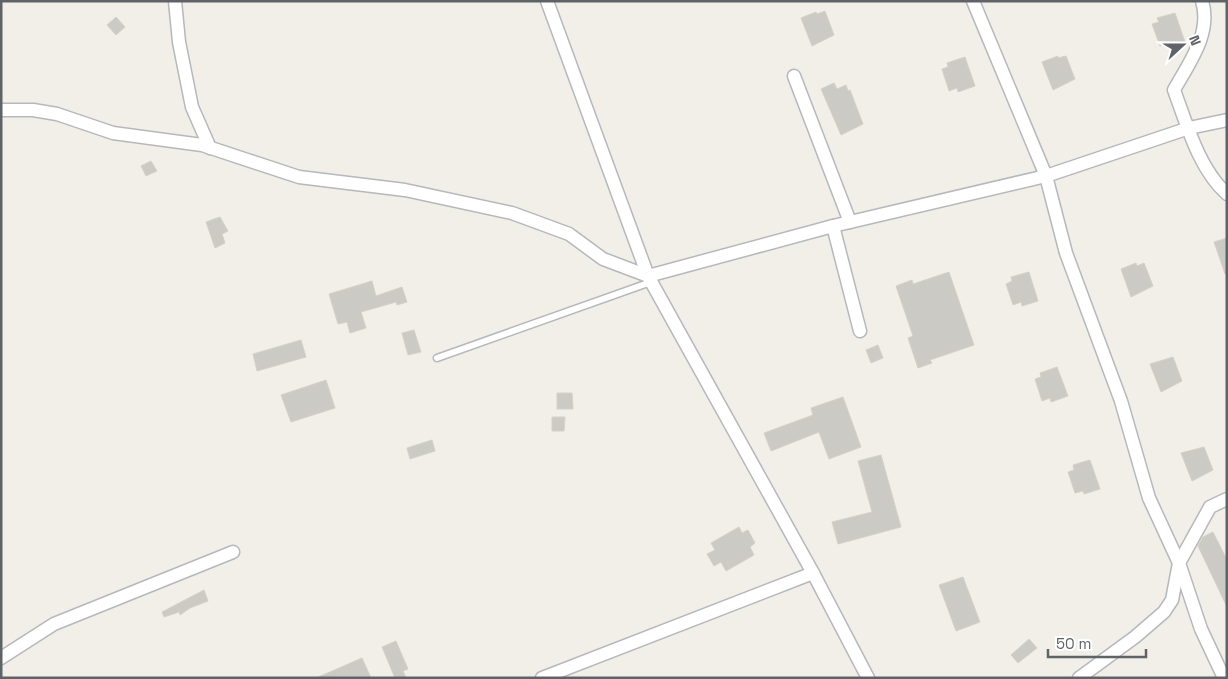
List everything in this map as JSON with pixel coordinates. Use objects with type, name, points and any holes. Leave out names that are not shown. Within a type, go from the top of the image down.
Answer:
[{"type":"street","points":[[175,1],[179,42],[192,107],[210,148]]},
{"type":"street","points":[[547,1],[650,279],[813,573],[868,678]]},
{"type":"street","points":[[973,1],[1046,176],[1066,254],[1121,401],[1149,498],[1179,563],[1201,628],[1224,678]]},
{"type":"street","points":[[1202,1],[1204,24],[1200,43],[1174,90],[1188,128],[1213,182],[1227,194]]},
{"type":"street","points":[[794,76],[850,222]]},
{"type":"street","points":[[1,110],[33,110],[57,114],[113,133],[210,148],[299,177],[405,190],[512,213],[569,234],[602,259],[650,279],[833,226],[1046,176],[1188,128],[1227,120]]},
{"type":"street","points":[[833,226],[860,331]]},
{"type":"street","points":[[1079,678],[1135,637],[1164,612],[1172,600],[1179,563],[1210,507],[1227,499]]},
{"type":"street","points":[[1,658],[54,624],[233,552]]},
{"type":"street","points":[[542,678],[813,573]]},
{"type":"lane","points":[[437,358],[650,279]]},
{"type":"building","points":[[825,11],[834,35],[812,46],[801,18],[816,12],[817,14]]},
{"type":"building","points":[[1175,13],[1185,42],[1168,47],[1167,43],[1160,46],[1152,24],[1159,22],[1157,18]]},
{"type":"building","points":[[116,17],[125,27],[116,35],[107,25]]},
{"type":"building","points":[[1058,56],[1058,58],[1066,56],[1075,79],[1053,90],[1042,62]]},
{"type":"building","points":[[965,57],[975,86],[958,92],[957,88],[949,91],[942,69],[948,67],[947,63]]},
{"type":"building","points":[[834,83],[837,89],[846,85],[848,91],[850,90],[863,124],[841,135],[821,89]]},
{"type":"building","points":[[151,161],[157,171],[146,176],[141,166]]},
{"type":"building","points":[[220,217],[228,231],[222,234],[225,243],[215,248],[206,222]]},
{"type":"building","points":[[1227,238],[1227,274],[1225,274],[1214,242]]},
{"type":"building","points":[[1136,263],[1137,266],[1144,263],[1153,286],[1131,297],[1121,269]]},
{"type":"building","points":[[949,272],[974,345],[930,360],[932,363],[918,368],[908,338],[913,336],[896,286],[912,280],[913,284]]},
{"type":"building","points":[[1029,272],[1038,301],[1022,306],[1021,302],[1013,305],[1006,284],[1012,281],[1011,277]]},
{"type":"building","points":[[372,281],[376,296],[402,287],[407,302],[397,305],[396,302],[361,312],[366,328],[350,333],[347,322],[338,324],[329,294]]},
{"type":"building","points":[[414,330],[421,352],[408,355],[402,333]]},
{"type":"building","points":[[301,340],[306,357],[257,371],[253,354]]},
{"type":"building","points":[[878,345],[883,358],[871,363],[866,350]]},
{"type":"building","points":[[1173,357],[1182,381],[1161,392],[1150,364]]},
{"type":"building","points":[[1057,367],[1068,396],[1051,402],[1050,398],[1042,401],[1035,379],[1041,377],[1040,373]]},
{"type":"building","points":[[326,380],[335,408],[291,422],[281,395]]},
{"type":"building","points":[[557,393],[572,393],[573,409],[557,409]]},
{"type":"building","points":[[843,397],[861,447],[829,459],[819,432],[771,451],[764,433],[813,415],[811,408]]},
{"type":"building","points":[[552,417],[565,417],[564,431],[552,431]]},
{"type":"building","points":[[432,440],[435,451],[410,459],[407,448]]},
{"type":"building","points":[[1204,447],[1213,470],[1192,481],[1181,453]]},
{"type":"building","points":[[881,455],[901,527],[838,544],[832,522],[872,512],[858,461]]},
{"type":"building","points":[[1090,460],[1100,489],[1084,494],[1083,491],[1075,493],[1068,472],[1074,470],[1073,465]]},
{"type":"building","points":[[739,527],[742,533],[748,530],[755,543],[750,547],[754,555],[726,571],[721,562],[714,566],[707,554],[715,550],[711,543]]},
{"type":"building","points":[[1213,532],[1227,560],[1227,607],[1198,546],[1203,537]]},
{"type":"building","points":[[963,577],[980,622],[956,631],[939,585]]},
{"type":"building","points":[[204,590],[208,601],[190,608],[180,615],[179,612],[164,617],[162,612]]},
{"type":"building","points":[[1029,639],[1037,648],[1018,663],[1011,655]]},
{"type":"building","points":[[396,641],[408,669],[403,671],[406,678],[395,678],[382,647]]},
{"type":"building","points":[[362,658],[371,678],[316,678]]}]
